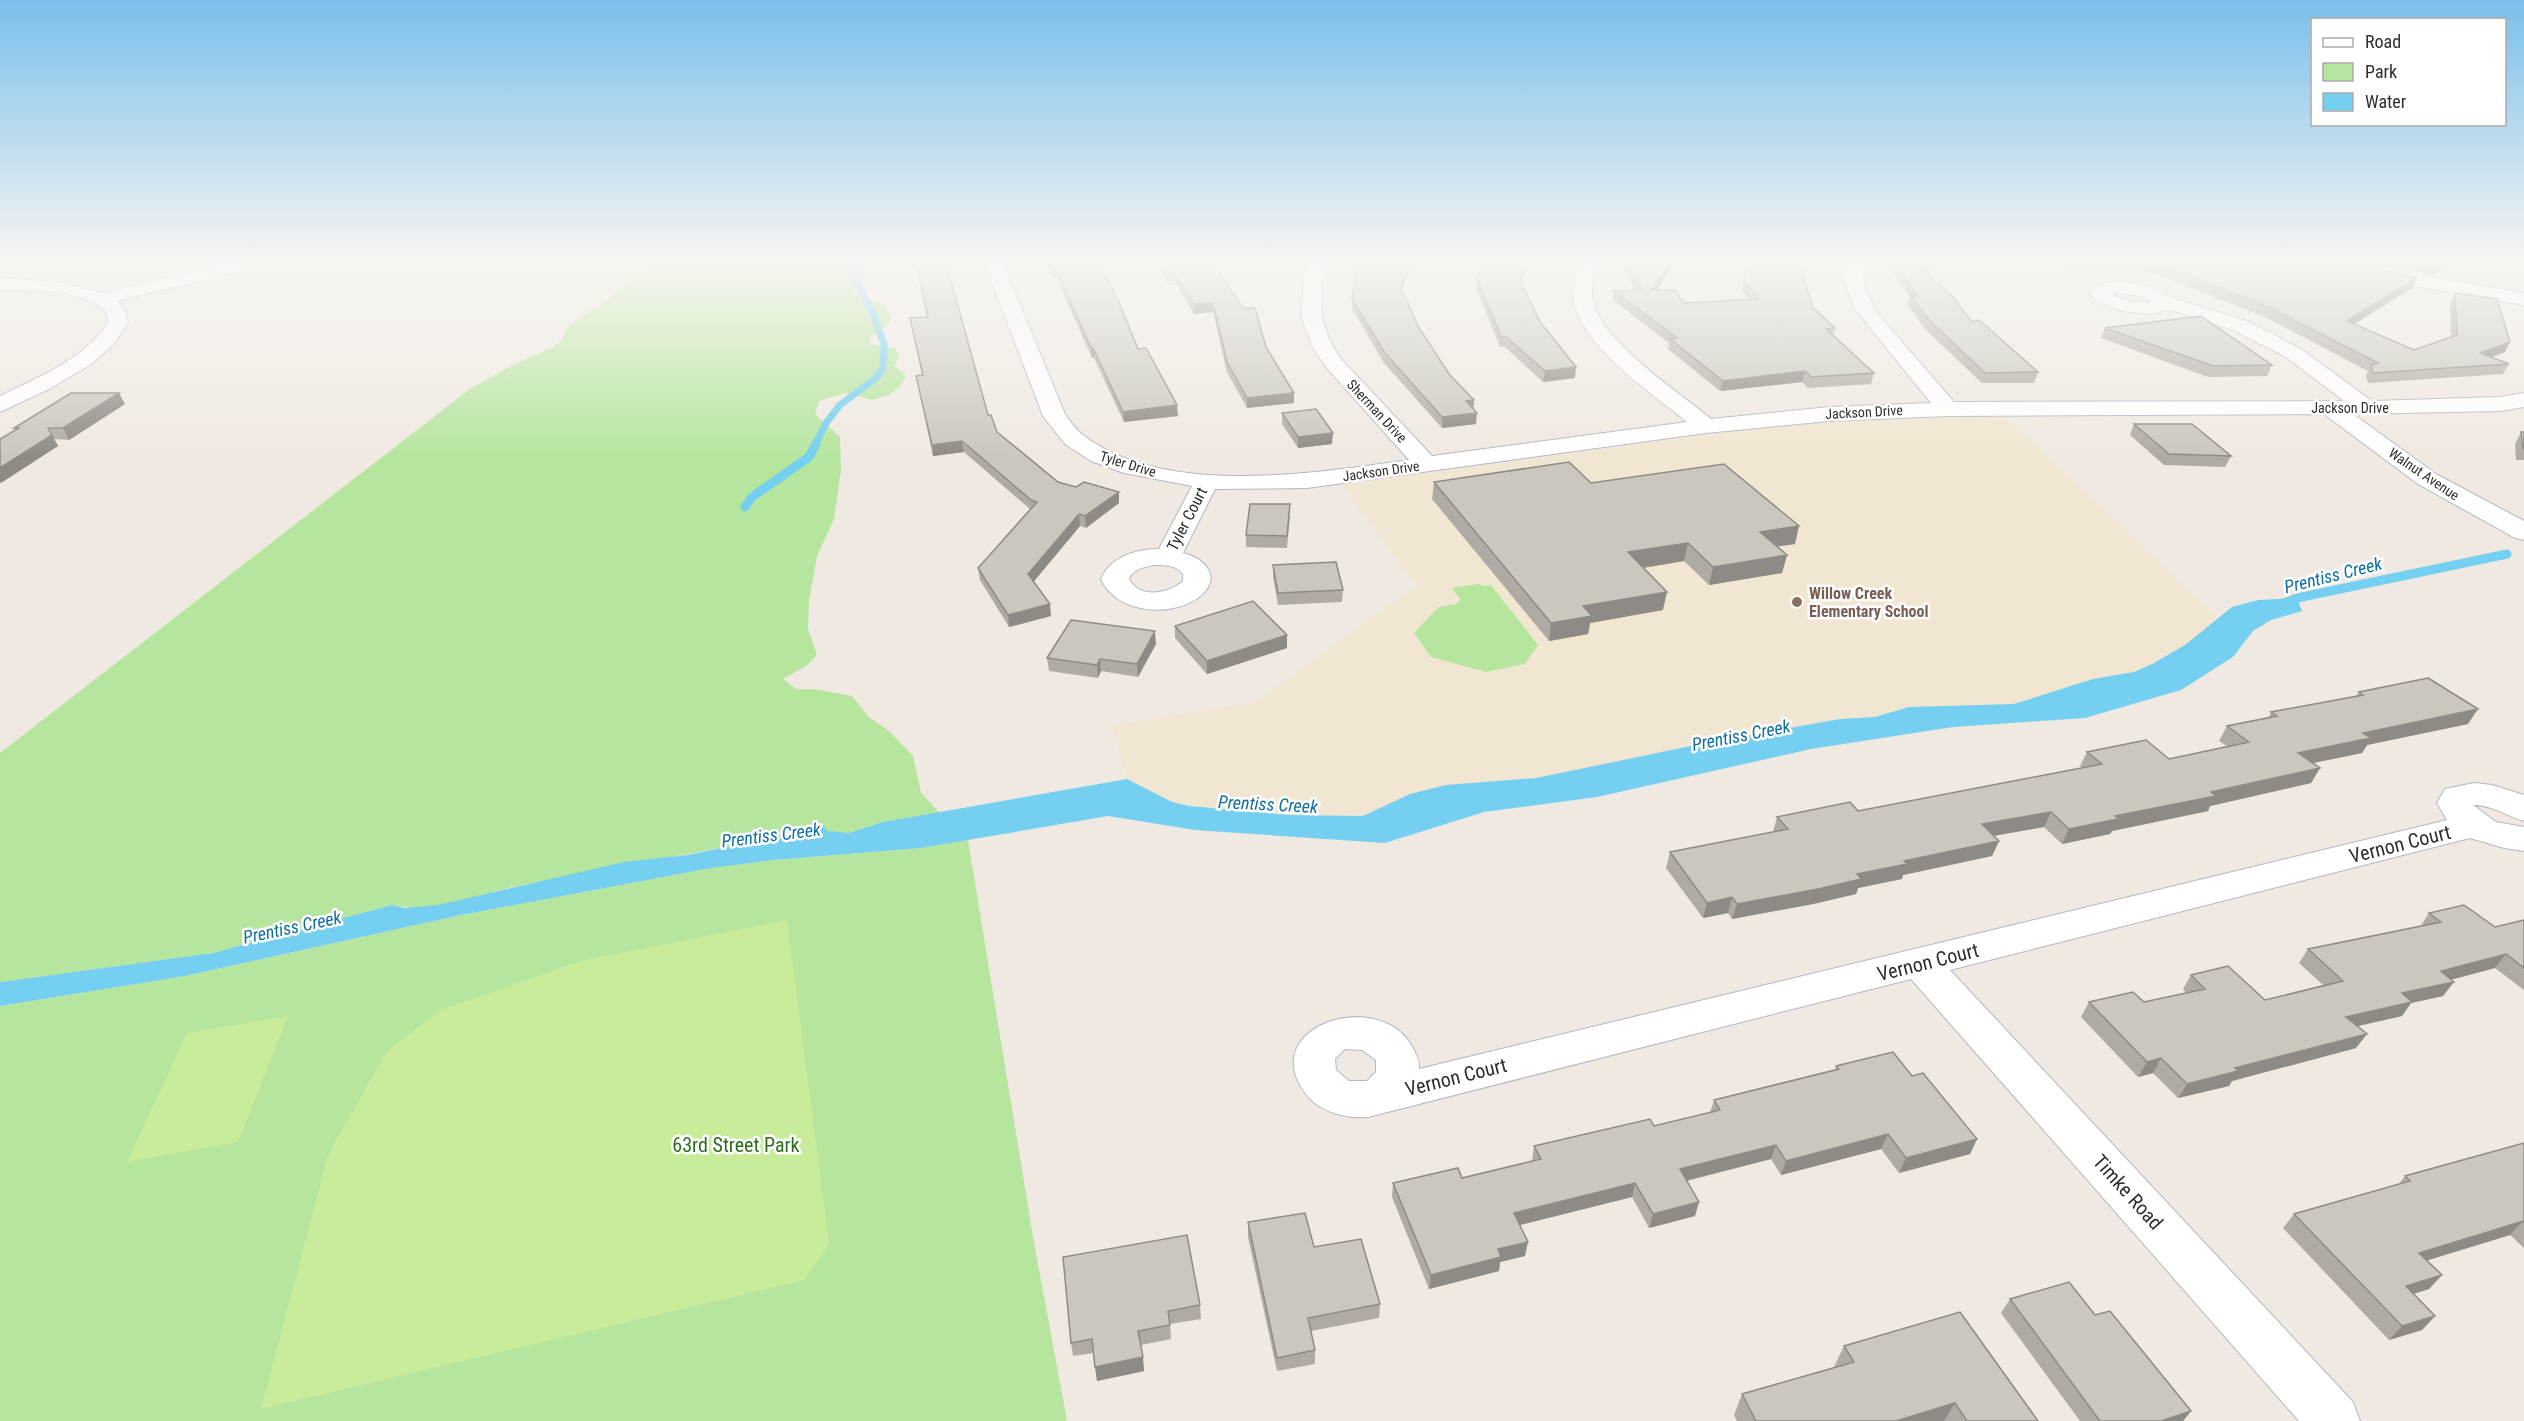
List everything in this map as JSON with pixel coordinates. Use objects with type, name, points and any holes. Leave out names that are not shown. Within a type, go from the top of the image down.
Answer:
[{"type":"street","points":[[0,405],[76,364],[108,339],[116,325]]},
{"type":"street","name":"Tyler Drive","points":[[1018,325],[1053,416],[1068,435],[1098,456],[1136,469],[1207,481]]},
{"type":"street","name":"Sherman Drive","points":[[1314,325],[1322,346],[1333,363],[1426,464]]},
{"type":"street","points":[[1594,325],[1600,335],[1625,360],[1706,426]]},
{"type":"street","points":[[1877,325],[1948,409]]},
{"type":"street","points":[[2236,325],[2282,346],[2368,408]]},
{"type":"street","name":"Jackson Drive","points":[[1207,481],[1271,484],[1307,481],[1706,426],[1829,414],[1948,409],[2468,407],[2524,400]]},
{"type":"street","name":"Walnut Avenue","points":[[2330,408],[2427,479],[2524,532]]},
{"type":"street","name":"Tyler Court","points":[[1168,557],[1207,481]]},
{"type":"street","name":"Vernon Court","points":[[2524,810],[2501,798],[2485,794],[2468,793],[2457,797],[2454,802],[2458,812],[2475,825],[2493,833],[2524,839]]},
{"type":"street","name":"Vernon Court","points":[[1381,1095],[1921,964],[2475,825]]},
{"type":"street","name":"Timke Road","points":[[1921,964],[2334,1421]]},
{"type":"shaded area","name":"Willow Creek Elementary School","points":[[2006,417],[2218,618],[2185,645],[2134,672],[2093,679],[2014,704],[1909,707],[1875,717],[1840,719],[1710,742],[1536,778],[1446,785],[1410,794],[1363,816],[1289,815],[1189,806],[1172,802],[1127,779],[1112,725],[1256,702],[1416,586],[1343,485],[1780,425],[1884,419]]},
{"type":"green space","points":[[887,325],[871,337],[870,344],[895,348],[899,356],[894,366],[906,375],[902,384],[889,395],[872,400],[846,393],[819,401],[815,414],[840,437],[841,469],[834,519],[817,556],[809,600],[808,629],[817,655],[806,666],[783,679],[796,689],[814,689],[852,696],[869,717],[889,731],[913,756],[921,793],[940,813],[883,822],[849,833],[799,830],[787,838],[755,841],[547,880],[439,905],[408,907],[392,905],[213,953],[0,982],[0,753],[470,389],[517,363],[551,348],[562,340],[567,327]]},
{"type":"green space","points":[[1479,584],[1491,585],[1538,645],[1525,664],[1486,672],[1431,657],[1414,633],[1439,607],[1456,604],[1461,600],[1452,588]]},
{"type":"green space","name":"63rd Street Park","points":[[968,840],[1033,1237],[1067,1421],[0,1421],[0,1006],[185,976],[461,915],[711,868],[773,860],[921,848]]},
{"type":"green space","points":[[787,920],[829,1244],[804,1280],[261,1409],[328,1155],[387,1051],[441,1010],[581,961]]},
{"type":"green space","points":[[288,1016],[238,1142],[127,1162],[187,1033]]},
{"type":"water","points":[[2297,598],[2302,611],[2271,620],[2253,631],[2233,657],[2181,690],[2085,718],[1953,727],[1811,749],[1597,797],[1484,812],[1385,843],[1195,830],[1108,816],[921,848],[773,860],[711,868],[461,915],[185,976],[0,1006],[0,982],[213,953],[392,905],[405,908],[438,905],[624,862],[687,855],[755,841],[787,838],[814,824],[823,825],[827,831],[849,833],[883,822],[1127,779],[1172,802],[1189,806],[1289,815],[1363,816],[1410,794],[1446,785],[1536,778],[1710,742],[1840,719],[1875,717],[1909,707],[2014,704],[2093,679],[2134,672],[2152,664],[2185,645],[2232,607],[2258,600]]},
{"type":"building","points":[[912,325],[963,325],[988,415],[991,415],[997,432],[1058,482],[1076,487],[1084,482],[1119,492],[1085,516],[1079,514],[1028,574],[1050,604],[1008,615],[978,568],[1037,502],[1031,500],[962,441],[932,445],[916,376],[923,375]]},
{"type":"building","points":[[1081,325],[1128,325],[1138,349],[1146,348],[1177,405],[1123,412]]},
{"type":"building","points":[[1218,325],[1260,325],[1266,347],[1294,393],[1247,398],[1227,362]]},
{"type":"building","points":[[1368,325],[1418,325],[1449,374],[1474,400],[1466,401],[1477,413],[1442,417],[1385,353]]},
{"type":"building","points":[[1496,325],[1543,325],[1576,367],[1545,371],[1506,337],[1501,337]]},
{"type":"building","points":[[1660,325],[1832,325],[1835,328],[1826,329],[1874,373],[1811,377],[1805,371],[1723,381],[1670,339],[1677,338]]},
{"type":"building","points":[[1935,325],[1985,325],[2038,372],[1985,373]]},
{"type":"building","points":[[2126,325],[2214,325],[2272,365],[2213,366],[2105,328]]},
{"type":"building","points":[[2305,325],[2357,325],[2414,350],[2457,335],[2457,325],[2505,325],[2510,342],[2480,353],[2509,364],[2373,373],[2371,365],[2378,363]]},
{"type":"building","points":[[71,393],[119,393],[63,428],[48,428],[52,435],[0,468],[0,439]]},
{"type":"building","points":[[1316,409],[1333,433],[1298,437],[1282,413]]},
{"type":"building","points":[[2134,424],[2192,424],[2231,456],[2169,454]]},
{"type":"building","points":[[2521,432],[2524,432],[2524,449],[2523,449]]},
{"type":"building","points":[[1569,462],[1591,483],[1724,464],[1799,526],[1760,532],[1787,555],[1713,567],[1688,543],[1628,552],[1667,592],[1583,606],[1592,616],[1551,623],[1434,482]]},
{"type":"building","points":[[1250,504],[1290,504],[1287,536],[1246,535]]},
{"type":"building","points":[[1336,562],[1343,590],[1278,593],[1273,565]]},
{"type":"building","points":[[1253,601],[1287,635],[1207,661],[1175,626]]},
{"type":"building","points":[[1071,620],[1155,631],[1137,664],[1100,659],[1097,665],[1047,658]]},
{"type":"building","points":[[2428,678],[2478,709],[2363,733],[2371,738],[2298,753],[2320,768],[2211,792],[2216,796],[2115,816],[2118,819],[2069,829],[2051,812],[1982,824],[1999,841],[1904,861],[1907,864],[1857,874],[1861,879],[1818,889],[1737,904],[1732,897],[1707,903],[1670,852],[1788,829],[1777,817],[1850,802],[1858,811],[2102,764],[2087,752],[2146,740],[2169,759],[2249,742],[2227,726],[2277,716],[2271,712],[2363,695],[2359,692]]},
{"type":"building","points":[[2464,905],[2495,927],[2524,920],[2524,968],[2506,954],[2441,971],[2454,982],[2402,993],[2412,1002],[2346,1017],[2367,1034],[2235,1068],[2238,1071],[2187,1084],[2161,1058],[2147,1062],[2089,1002],[2133,992],[2144,1002],[2205,989],[2191,975],[2228,966],[2265,1000],[2343,981],[2308,949],[2441,922],[2429,913]]},
{"type":"building","points":[[1893,1052],[1912,1076],[1923,1073],[1977,1139],[1906,1158],[1888,1134],[1786,1161],[1776,1145],[1680,1169],[1699,1202],[1653,1214],[1635,1183],[1514,1213],[1528,1242],[1498,1249],[1501,1257],[1431,1275],[1393,1183],[1458,1168],[1462,1178],[1541,1159],[1534,1146],[1650,1119],[1654,1126],[1720,1110],[1714,1100],[1839,1069],[1836,1066]]},
{"type":"building","points":[[2524,1143],[2524,1222],[2419,1253],[2442,1275],[2406,1286],[2435,1316],[2402,1326],[2294,1214],[2410,1181],[2405,1176]]},
{"type":"building","points":[[1305,1213],[1314,1247],[1361,1239],[1380,1304],[1308,1318],[1315,1350],[1277,1358],[1248,1222]]},
{"type":"building","points":[[1187,1235],[1200,1305],[1168,1311],[1170,1325],[1138,1331],[1143,1357],[1095,1367],[1092,1339],[1071,1343],[1063,1257]]},
{"type":"building","points":[[2069,1282],[2095,1315],[2110,1311],[2191,1411],[2161,1421],[2100,1421],[2010,1299]]},
{"type":"building","points":[[1960,1312],[2038,1421],[1967,1421],[1955,1403],[1896,1421],[1756,1421],[1742,1394],[1854,1362],[1844,1346]]},
{"type":"waterway","points":[[815,445],[826,423],[840,405],[876,378],[883,368],[884,344],[877,325]]},
{"type":"waterway","points":[[745,507],[752,497],[809,457],[816,444]]},
{"type":"waterway","name":"Prentiss Creek","points":[[2284,603],[2297,598],[2507,554]]},
{"type":"place","name":"Willow Creek Elementary School","points":[[1797,602]]}]
